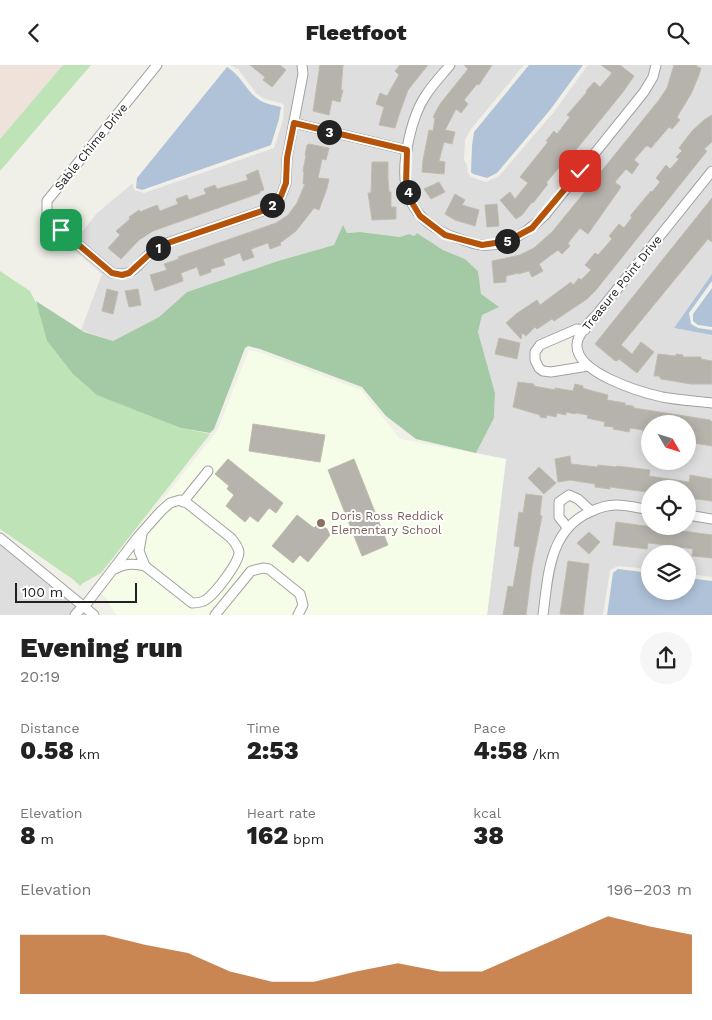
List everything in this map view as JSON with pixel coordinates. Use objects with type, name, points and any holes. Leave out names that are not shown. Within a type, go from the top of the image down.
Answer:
[{"type":"street","name":"Sable Chime Drive","points":[[157,65],[47,201],[47,215],[57,225],[112,273],[122,275],[129,273],[154,250],[168,243],[262,211],[276,202],[281,196],[286,183],[287,158],[303,75],[302,65]]},
{"type":"street","points":[[450,65],[425,95],[418,108],[407,150],[406,186],[411,201],[420,216],[445,235],[482,245],[508,241],[532,228],[545,215],[644,91],[653,77],[656,65]]},
{"type":"street","points":[[294,123],[407,150]]},
{"type":"street","name":"Treasure Point Drive","points":[[588,365],[578,351],[577,343],[585,330],[712,171]]},
{"type":"street","points":[[585,330],[577,329],[540,345],[535,352],[535,360],[539,368],[543,371],[552,372],[588,365],[613,380],[642,392],[664,397],[712,403]]},
{"type":"street","points":[[184,501],[208,471]]},
{"type":"street","points":[[567,527],[559,517],[559,502],[569,495],[578,499],[591,511]]},
{"type":"street","points":[[75,615],[115,569],[126,551],[170,503],[180,500],[184,501],[231,538],[239,552],[237,562],[209,597],[197,603],[188,601],[145,566],[139,551],[142,534]]},
{"type":"street","points":[[543,615],[549,566],[557,544],[567,527],[583,515],[598,508],[615,505],[641,509]]},
{"type":"street","points":[[696,516],[712,519]]},
{"type":"street","points":[[0,538],[94,615]]},
{"type":"street","points":[[115,569],[129,564],[145,566]]},
{"type":"street","points":[[215,615],[251,571],[263,568],[269,569],[300,594],[303,605],[298,615]]},
{"type":"shaded area","points":[[0,65],[63,65],[0,139]]},
{"type":"shaded area","points":[[230,65],[297,65],[298,74],[283,156],[281,182],[277,193],[273,199],[260,207],[165,239],[151,246],[127,269],[122,271],[114,269],[77,238],[97,213],[133,183],[134,190],[144,193],[274,148],[283,120],[284,105],[264,99],[256,93],[238,69]]},
{"type":"shaded area","points":[[306,65],[443,65],[422,92],[414,107],[403,145],[300,120],[307,76]]},
{"type":"shaded area","points":[[456,65],[524,65],[471,129],[465,140],[464,160],[468,173],[471,177],[486,182],[499,176],[553,113],[588,65],[651,65],[649,75],[640,89],[529,224],[506,236],[481,241],[447,231],[433,222],[424,214],[410,185],[411,151],[423,110],[429,98]]},
{"type":"shaded area","points":[[660,65],[712,65],[712,164],[582,325],[575,325],[538,341],[531,349],[530,359],[535,369],[543,376],[553,377],[588,370],[612,384],[641,396],[664,402],[712,408],[712,514],[696,511],[696,480],[641,480],[641,504],[615,501],[591,506],[570,491],[566,492],[556,499],[555,502],[562,527],[552,542],[545,565],[538,615],[487,615],[506,459],[476,453],[494,418],[495,393],[478,332],[482,315],[478,271],[465,259],[443,250],[417,233],[414,236],[409,234],[400,237],[360,232],[346,233],[343,226],[334,245],[278,261],[187,292],[159,317],[113,341],[81,330],[102,274],[70,247],[72,245],[112,277],[123,280],[133,277],[157,254],[170,248],[265,215],[279,206],[286,197],[290,184],[292,159],[298,129],[402,153],[401,185],[417,220],[445,239],[482,250],[509,245],[535,232],[648,95],[657,79]]},
{"type":"shaded area","points":[[712,178],[712,274],[674,328],[712,335],[712,399],[664,393],[643,388],[596,367],[592,361],[589,361],[582,349],[585,337],[590,334],[590,331]]},
{"type":"shaded area","name":"Doris Ross Reddick Elementary School","points":[[249,350],[361,390],[400,439],[506,459],[487,615],[118,615],[115,613],[105,597],[93,587],[217,431]]},
{"type":"shaded area","points":[[615,509],[641,513],[641,535],[696,535],[696,520],[712,523],[712,577],[696,575],[696,545],[641,545],[641,568],[618,566],[610,570],[603,615],[548,615],[554,567],[561,546],[571,530],[585,519],[600,512]]},
{"type":"shaded area","points":[[0,543],[76,606],[69,615],[0,615]]},
{"type":"green space","points":[[63,65],[91,65],[0,171],[0,139]]},
{"type":"green space","points":[[343,225],[347,233],[360,232],[400,237],[409,234],[414,236],[417,233],[443,250],[465,259],[478,271],[481,294],[499,307],[482,315],[478,332],[495,393],[494,418],[476,453],[416,439],[386,416],[362,387],[248,346],[245,348],[214,429],[210,433],[181,428],[97,395],[72,373],[47,341],[36,301],[84,332],[113,341],[159,317],[187,292],[278,261],[334,245]]},
{"type":"green space","points":[[0,271],[30,291],[39,309],[47,341],[72,373],[181,428],[210,434],[101,573],[80,586],[0,529]]},
{"type":"water","points":[[529,65],[583,65],[550,110],[497,173],[487,178],[473,174],[471,172],[474,132]]},
{"type":"water","points":[[227,67],[232,70],[256,98],[281,107],[271,145],[142,190],[136,188],[137,178]]},
{"type":"water","points":[[712,274],[712,281],[689,313],[691,324],[698,328],[712,330],[712,335],[674,328]]},
{"type":"water","points":[[712,288],[712,327],[698,325],[693,321],[693,314]]},
{"type":"water","points":[[618,569],[641,572],[641,600],[696,600],[696,579],[712,581],[712,615],[607,615],[613,573]]},
{"type":"building","points":[[250,65],[280,65],[286,70],[272,87],[263,80],[265,77]]},
{"type":"building","points":[[320,65],[343,65],[341,90],[343,90],[340,102],[332,100],[329,115],[313,111]]},
{"type":"building","points":[[400,65],[428,65],[408,90],[395,128],[379,125],[384,107],[376,104],[380,93],[387,96],[399,75],[395,71]]},
{"type":"building","points":[[464,65],[492,65],[479,85],[477,84],[464,100],[468,104],[461,113],[456,109],[445,130],[455,132],[452,144],[444,142],[439,161],[445,162],[444,174],[422,172],[429,130],[433,131],[435,118],[433,117],[440,104],[468,69]]},
{"type":"building","points":[[601,65],[620,65],[634,76],[571,156],[567,158],[546,183],[548,184],[533,203],[516,219],[500,200],[510,192],[515,199],[528,183],[520,177],[548,142],[546,141],[554,131],[557,134],[570,117],[567,115],[594,82],[600,87],[612,73]]},
{"type":"building","points":[[674,65],[697,65],[697,67],[701,68],[691,94],[677,117],[680,120],[672,129],[669,127],[651,148],[646,146],[634,160],[639,164],[632,174],[626,169],[615,182],[621,187],[588,234],[580,228],[568,243],[570,246],[562,254],[558,250],[539,264],[543,271],[532,277],[529,271],[506,276],[506,282],[494,283],[492,261],[520,255],[534,248],[553,231],[659,100],[667,88]]},
{"type":"building","points":[[712,115],[712,142],[704,149],[707,151],[596,290],[587,299],[554,321],[552,319],[537,329],[535,327],[526,336],[522,333],[521,339],[506,323],[537,300],[540,305],[571,282],[573,285],[579,278],[581,280],[591,270],[585,265],[595,253],[598,255],[612,239],[609,236],[619,224],[624,228],[632,217],[630,216],[660,182],[656,178],[666,165],[670,169],[679,159],[676,157],[682,151],[679,148],[692,131]]},
{"type":"building","points":[[307,145],[329,148],[326,160],[322,159],[318,178],[329,179],[319,210],[314,208],[296,231],[280,243],[281,245],[270,249],[268,243],[251,249],[254,257],[243,261],[240,253],[223,259],[225,265],[211,269],[211,272],[200,276],[197,267],[181,273],[183,281],[155,291],[150,275],[167,270],[164,264],[179,259],[178,257],[276,223],[288,215],[297,203],[305,184],[303,184],[303,171]]},
{"type":"building","points":[[372,162],[388,162],[391,207],[396,207],[396,219],[372,220],[368,193],[371,193]]},
{"type":"building","points":[[258,170],[264,190],[260,191],[260,193],[153,231],[139,240],[121,259],[108,248],[120,235],[116,231],[130,219],[129,217],[139,210],[140,212],[157,205],[160,211],[178,204],[176,199],[187,195],[189,200],[206,194],[204,189],[215,185],[217,189],[248,180],[246,175]]},
{"type":"building","points":[[439,182],[445,192],[431,199],[424,189]]},
{"type":"building","points":[[455,194],[465,200],[462,205],[479,210],[475,226],[455,220],[445,214]]},
{"type":"building","points":[[712,198],[712,242],[708,239],[621,345],[632,354],[641,342],[654,352],[637,373],[619,359],[617,361],[614,360],[595,344]]},
{"type":"building","points":[[497,204],[499,226],[487,227],[485,205]]},
{"type":"building","points":[[107,289],[118,292],[113,314],[102,311]]},
{"type":"building","points":[[138,289],[141,305],[129,307],[125,291]]},
{"type":"building","points":[[499,338],[520,343],[517,359],[495,354]]},
{"type":"building","points":[[658,354],[701,357],[701,359],[712,361],[712,384],[691,384],[654,376]]},
{"type":"building","points":[[518,382],[555,390],[555,388],[573,391],[575,384],[608,395],[607,400],[625,403],[625,405],[633,406],[634,408],[678,415],[641,415],[641,430],[630,428],[629,432],[604,426],[605,422],[587,418],[588,415],[566,412],[566,415],[557,413],[556,417],[547,415],[546,418],[513,407]]},
{"type":"building","points":[[696,418],[712,422],[712,446],[696,443]]},
{"type":"building","points":[[253,424],[325,435],[320,462],[249,451]]},
{"type":"building","points":[[570,456],[571,464],[650,470],[649,476],[676,480],[641,480],[641,491],[595,487],[595,484],[570,480],[558,482],[555,459]]},
{"type":"building","points":[[228,459],[283,503],[276,513],[269,508],[258,522],[250,516],[245,522],[226,506],[234,495],[227,489],[229,486],[215,474]]},
{"type":"building","points":[[354,459],[388,545],[362,556],[328,470]]},
{"type":"building","points":[[539,467],[556,483],[544,494],[528,478]]},
{"type":"building","points":[[690,475],[712,479],[712,501],[696,499],[696,480],[689,480]]},
{"type":"building","points":[[526,494],[542,496],[540,515],[542,516],[532,567],[526,615],[503,615],[508,586],[513,587],[520,547],[514,546],[519,512],[523,513]]},
{"type":"building","points":[[297,515],[314,528],[317,525],[323,526],[330,535],[308,562],[300,555],[293,563],[272,546]]},
{"type":"building","points":[[616,522],[641,525],[641,535],[696,535],[696,533],[712,535],[712,558],[696,556],[696,545],[648,543],[648,545],[641,545],[641,548],[613,545]]},
{"type":"building","points":[[589,532],[600,542],[589,554],[577,543]]},
{"type":"building","points":[[568,561],[589,564],[583,615],[560,614]]},
{"type":"place","name":"Doris Ross Reddick Elementary School","points":[[321,523]]},
{"type":"route","points":[[61,230],[112,273],[122,275],[129,273],[154,250],[168,243],[262,211],[276,202],[281,196],[286,183],[287,158],[294,123],[407,150],[405,167],[406,186],[411,201],[420,216],[445,235],[482,245],[508,241],[532,228],[545,215],[580,171]]}]
